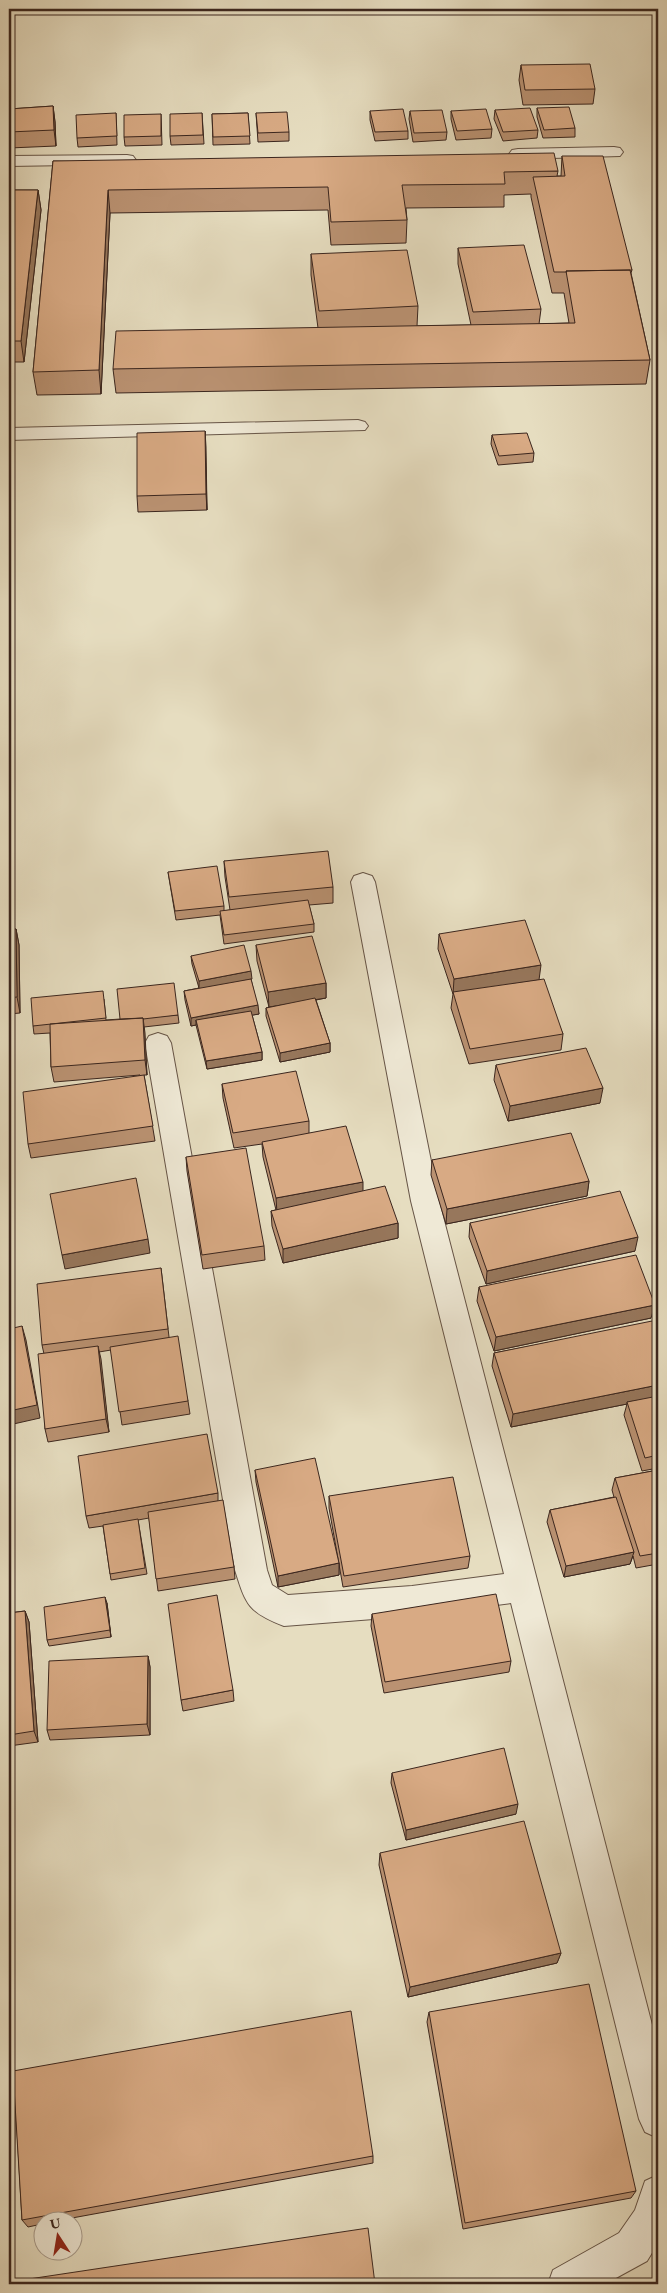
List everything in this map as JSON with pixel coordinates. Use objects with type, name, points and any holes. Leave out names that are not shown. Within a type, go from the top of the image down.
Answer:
[{"type":"street","points":[[503,155],[614,152]]},
{"type":"street","points":[[9,161],[146,160]]},
{"type":"street","points":[[9,434],[358,426]]},
{"type":"street","points":[[363,882],[425,1201],[658,2118]]},
{"type":"street","points":[[158,1043],[251,1570],[259,1595],[284,1611],[412,1601],[523,1586]]},
{"type":"street","points":[[567,2284],[633,2248],[652,2218],[658,2194]]},
{"type":"building","points":[[590,64],[595,89],[525,90],[521,65]]},
{"type":"building","points":[[53,106],[54,130],[9,132],[9,109]]},
{"type":"building","points":[[569,107],[575,128],[544,130],[537,108]]},
{"type":"building","points":[[530,108],[538,130],[503,132],[495,110]]},
{"type":"building","points":[[403,109],[408,131],[375,132],[370,111]]},
{"type":"building","points":[[486,109],[492,129],[457,131],[451,111]]},
{"type":"building","points":[[442,110],[447,132],[414,133],[410,111]]},
{"type":"building","points":[[287,112],[289,132],[258,133],[256,113]]},
{"type":"building","points":[[116,113],[117,136],[77,138],[76,115]]},
{"type":"building","points":[[202,113],[203,135],[170,136],[170,114]]},
{"type":"building","points":[[248,113],[250,136],[213,137],[212,114]]},
{"type":"building","points":[[161,114],[161,136],[124,137],[124,115]]},
{"type":"building","points":[[554,153],[558,171],[504,172],[505,184],[402,185],[407,220],[331,222],[328,187],[108,190],[99,370],[33,372],[53,161]]},
{"type":"building","points":[[562,156],[603,156],[632,270],[554,272],[533,177],[565,176]]},
{"type":"building","points":[[9,190],[38,190],[21,341],[9,341]]},
{"type":"building","points":[[524,245],[541,309],[473,312],[458,248]]},
{"type":"building","points":[[407,250],[418,306],[319,311],[311,254]]},
{"type":"building","points":[[630,270],[650,360],[113,369],[116,331],[575,323],[566,271]]},
{"type":"building","points":[[205,431],[206,494],[137,496],[137,433]]},
{"type":"building","points":[[527,433],[534,453],[499,456],[492,435]]},
{"type":"building","points":[[328,851],[333,887],[229,897],[224,861]]},
{"type":"building","points":[[217,866],[224,906],[175,911],[168,872]]},
{"type":"building","points":[[308,900],[314,924],[224,935],[220,911]]},
{"type":"building","points":[[525,920],[541,965],[454,979],[439,934]]},
{"type":"building","points":[[16,929],[17,997],[9,998],[9,930]]},
{"type":"building","points":[[312,936],[326,983],[268,992],[256,945]]},
{"type":"building","points":[[244,945],[251,971],[199,981],[191,956]]},
{"type":"building","points":[[251,979],[258,1005],[191,1018],[184,991]]},
{"type":"building","points":[[544,979],[563,1034],[470,1049],[453,992]]},
{"type":"building","points":[[174,983],[178,1015],[143,1019],[120,1019],[117,989]]},
{"type":"building","points":[[103,991],[106,1018],[33,1026],[31,998]]},
{"type":"building","points":[[315,998],[330,1043],[280,1053],[266,1008]]},
{"type":"building","points":[[251,1011],[262,1052],[206,1061],[196,1020]]},
{"type":"building","points":[[143,1018],[145,1060],[51,1067],[50,1024]]},
{"type":"building","points":[[586,1048],[603,1088],[510,1106],[496,1065]]},
{"type":"building","points":[[296,1071],[309,1121],[233,1133],[222,1084]]},
{"type":"building","points":[[144,1075],[153,1126],[28,1144],[23,1092]]},
{"type":"building","points":[[346,1126],[363,1182],[276,1198],[262,1142]]},
{"type":"building","points":[[571,1133],[589,1181],[447,1209],[432,1160]]},
{"type":"building","points":[[246,1148],[264,1246],[202,1255],[186,1157]]},
{"type":"building","points":[[136,1178],[148,1239],[62,1255],[50,1194]]},
{"type":"building","points":[[385,1186],[398,1223],[283,1249],[271,1211]]},
{"type":"building","points":[[620,1191],[638,1237],[487,1271],[470,1223]]},
{"type":"building","points":[[636,1255],[655,1305],[496,1337],[479,1287]]},
{"type":"building","points":[[161,1268],[168,1329],[42,1345],[37,1284]]},
{"type":"building","points":[[657,1320],[658,1385],[513,1414],[494,1353]]},
{"type":"building","points":[[22,1326],[37,1405],[9,1411],[9,1329]]},
{"type":"building","points":[[178,1336],[188,1401],[119,1412],[110,1347]]},
{"type":"building","points":[[98,1346],[106,1419],[45,1429],[38,1354]]},
{"type":"building","points":[[658,1396],[658,1455],[645,1458],[627,1402]]},
{"type":"building","points":[[207,1434],[218,1493],[86,1516],[78,1456]]},
{"type":"building","points":[[315,1458],[339,1563],[278,1576],[255,1470]]},
{"type":"building","points":[[658,1470],[658,1553],[640,1556],[615,1478]]},
{"type":"building","points":[[453,1477],[470,1556],[344,1576],[329,1496]]},
{"type":"building","points":[[616,1497],[634,1552],[566,1566],[550,1510]]},
{"type":"building","points":[[223,1500],[234,1567],[156,1579],[148,1512]]},
{"type":"building","points":[[138,1519],[145,1568],[110,1574],[103,1525]]},
{"type":"building","points":[[496,1594],[511,1661],[385,1682],[372,1614]]},
{"type":"building","points":[[217,1595],[233,1690],[181,1700],[168,1604]]},
{"type":"building","points":[[105,1597],[110,1630],[47,1640],[44,1607]]},
{"type":"building","points":[[25,1611],[34,1731],[9,1735],[9,1613]]},
{"type":"building","points":[[148,1656],[147,1724],[47,1730],[49,1661]]},
{"type":"building","points":[[504,1748],[518,1804],[406,1830],[392,1773]]},
{"type":"building","points":[[524,1821],[561,1953],[410,1987],[380,1853]]},
{"type":"building","points":[[589,1984],[636,2191],[465,2223],[429,2012]]},
{"type":"building","points":[[351,2011],[373,2156],[77,2210],[32,2210],[32,2218],[22,2220],[13,2071]]},
{"type":"building","points":[[368,2228],[375,2284],[9,2284],[9,2282]]}]
